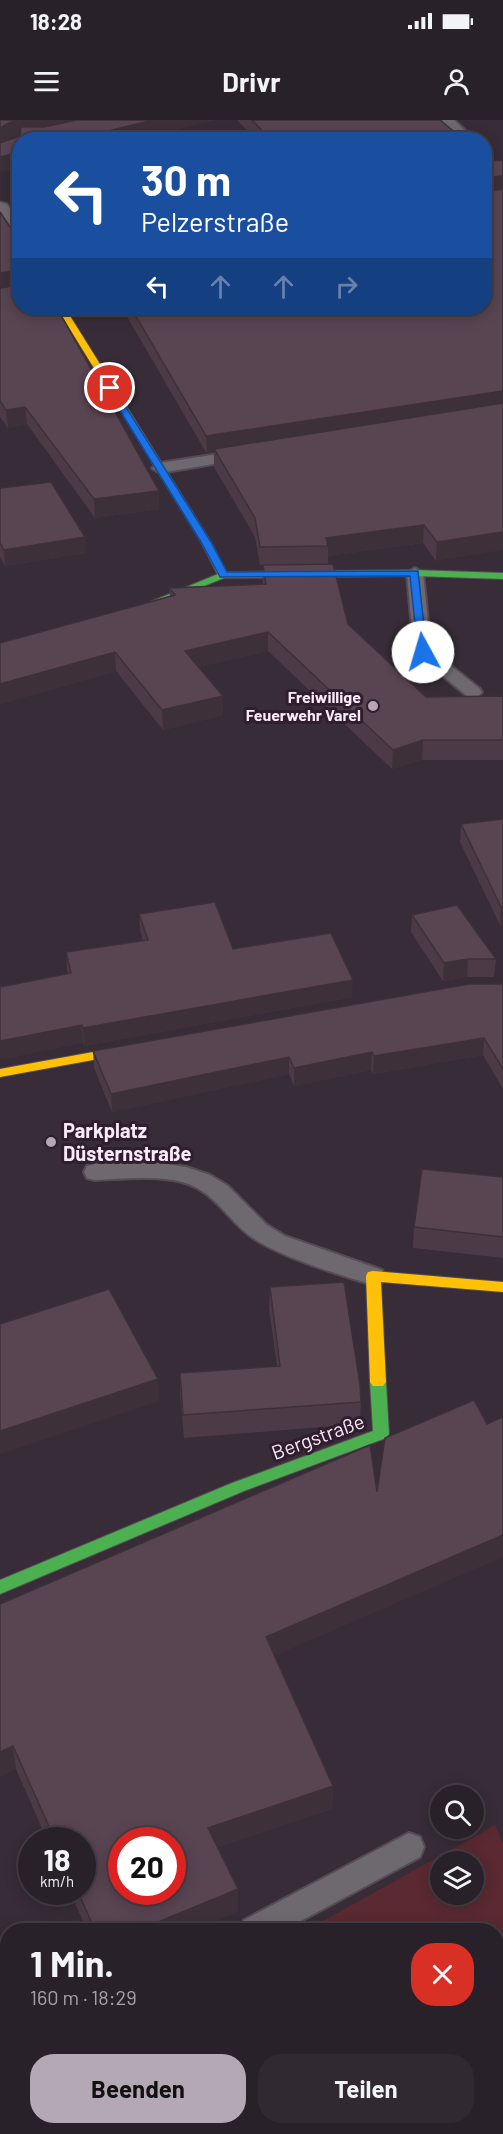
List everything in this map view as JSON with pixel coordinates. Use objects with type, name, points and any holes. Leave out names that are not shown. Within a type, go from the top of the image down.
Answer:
[{"type":"street","points":[[0,208],[12,226]]},
{"type":"street","points":[[65,315],[206,542],[223,575]]},
{"type":"street","points":[[138,607],[194,588],[223,575],[415,573],[503,576]]},
{"type":"street","points":[[0,1073],[152,1045]]},
{"type":"street","points":[[373,1276],[503,1287]]},
{"type":"street","name":"Bergstraße","points":[[0,1587],[238,1487],[381,1434],[373,1276]]},
{"type":"lane","points":[[447,120],[460,132]]},
{"type":"lane","points":[[160,468],[265,452]]},
{"type":"lane","points":[[415,573],[423,652],[473,692]]},
{"type":"lane","points":[[95,1172],[159,1171],[186,1175],[220,1192],[259,1231],[277,1242],[373,1276]]},
{"type":"lane","points":[[268,1923],[409,1847]]},
{"type":"shaded area","points":[[495,1825],[503,1843],[503,1923],[320,1923],[430,1861],[430,1905],[484,1905],[484,1851],[448,1851],[470,1839],[484,1839],[484,1831]]},
{"type":"building","points":[[0,120],[18,120],[0,128]]},
{"type":"building","points":[[77,120],[153,120],[104,132],[20,132],[21,127],[44,127]]},
{"type":"building","points":[[252,120],[440,120],[454,132],[263,132]]},
{"type":"building","points":[[12,139],[12,154],[0,157],[0,143]]},
{"type":"building","points":[[503,160],[503,176],[492,177],[492,161]]},
{"type":"building","points":[[503,189],[503,391],[206,436],[135,315],[492,315],[492,191]]},
{"type":"building","points":[[0,212],[12,228],[12,271],[0,273]]},
{"type":"building","points":[[12,286],[12,315],[61,315],[159,491],[94,499],[25,407],[6,410],[0,401],[0,288]]},
{"type":"building","points":[[503,403],[503,532],[437,542],[424,525],[326,538],[328,546],[260,547],[255,518],[214,449]]},
{"type":"building","points":[[51,482],[85,537],[4,550],[0,543],[0,488]]},
{"type":"building","points":[[333,564],[348,624],[426,697],[503,696],[503,740],[423,740],[393,750],[268,632],[185,651],[223,696],[162,710],[115,652],[0,684],[0,643],[175,595],[169,588],[266,584],[263,565]]},
{"type":"building","points":[[503,819],[503,907],[501,907],[461,824]]},
{"type":"building","points":[[215,902],[233,949],[331,933],[353,980],[83,1028],[82,1025],[0,1041],[0,987],[71,973],[66,952],[148,940],[139,914]]},
{"type":"building","points":[[457,905],[496,959],[468,959],[444,963],[412,915]]},
{"type":"building","points":[[469,984],[503,984],[503,1069],[484,1038],[374,1056],[372,1052],[294,1068],[289,1057],[111,1094],[93,1051]]},
{"type":"building","points":[[422,1169],[503,1177],[503,1237],[414,1227]]},
{"type":"building","points":[[344,1282],[361,1402],[183,1415],[180,1373],[280,1366],[270,1287]]},
{"type":"building","points":[[109,1289],[158,1379],[0,1431],[0,1324]]},
{"type":"building","points":[[474,1400],[487,1424],[503,1417],[503,1535],[266,1637],[333,1786],[208,1828],[238,1889],[156,1923],[92,1923],[84,1905],[96,1905],[96,1827],[49,1827],[13,1746],[0,1752],[0,1604],[370,1445],[377,1492],[385,1438]]},
{"type":"traffic: fast","points":[[155,602],[223,575],[415,573],[503,576]]},
{"type":"traffic: fast","points":[[0,1587],[238,1487],[381,1434],[378,1382]]},
{"type":"traffic: slow","points":[[65,315],[206,542],[223,575]]},
{"type":"traffic: slow","points":[[0,1073],[137,1048]]},
{"type":"traffic: slow","points":[[378,1382],[373,1276],[503,1287]]},
{"type":"place","name":"Freiwillige Feuerwehr Varel","points":[[373,706]]},
{"type":"place","name":"Parkplatz Düsternstraße","points":[[51,1142]]},
{"type":"route","points":[[110,388],[206,542],[223,575],[415,573],[423,652]]}]
